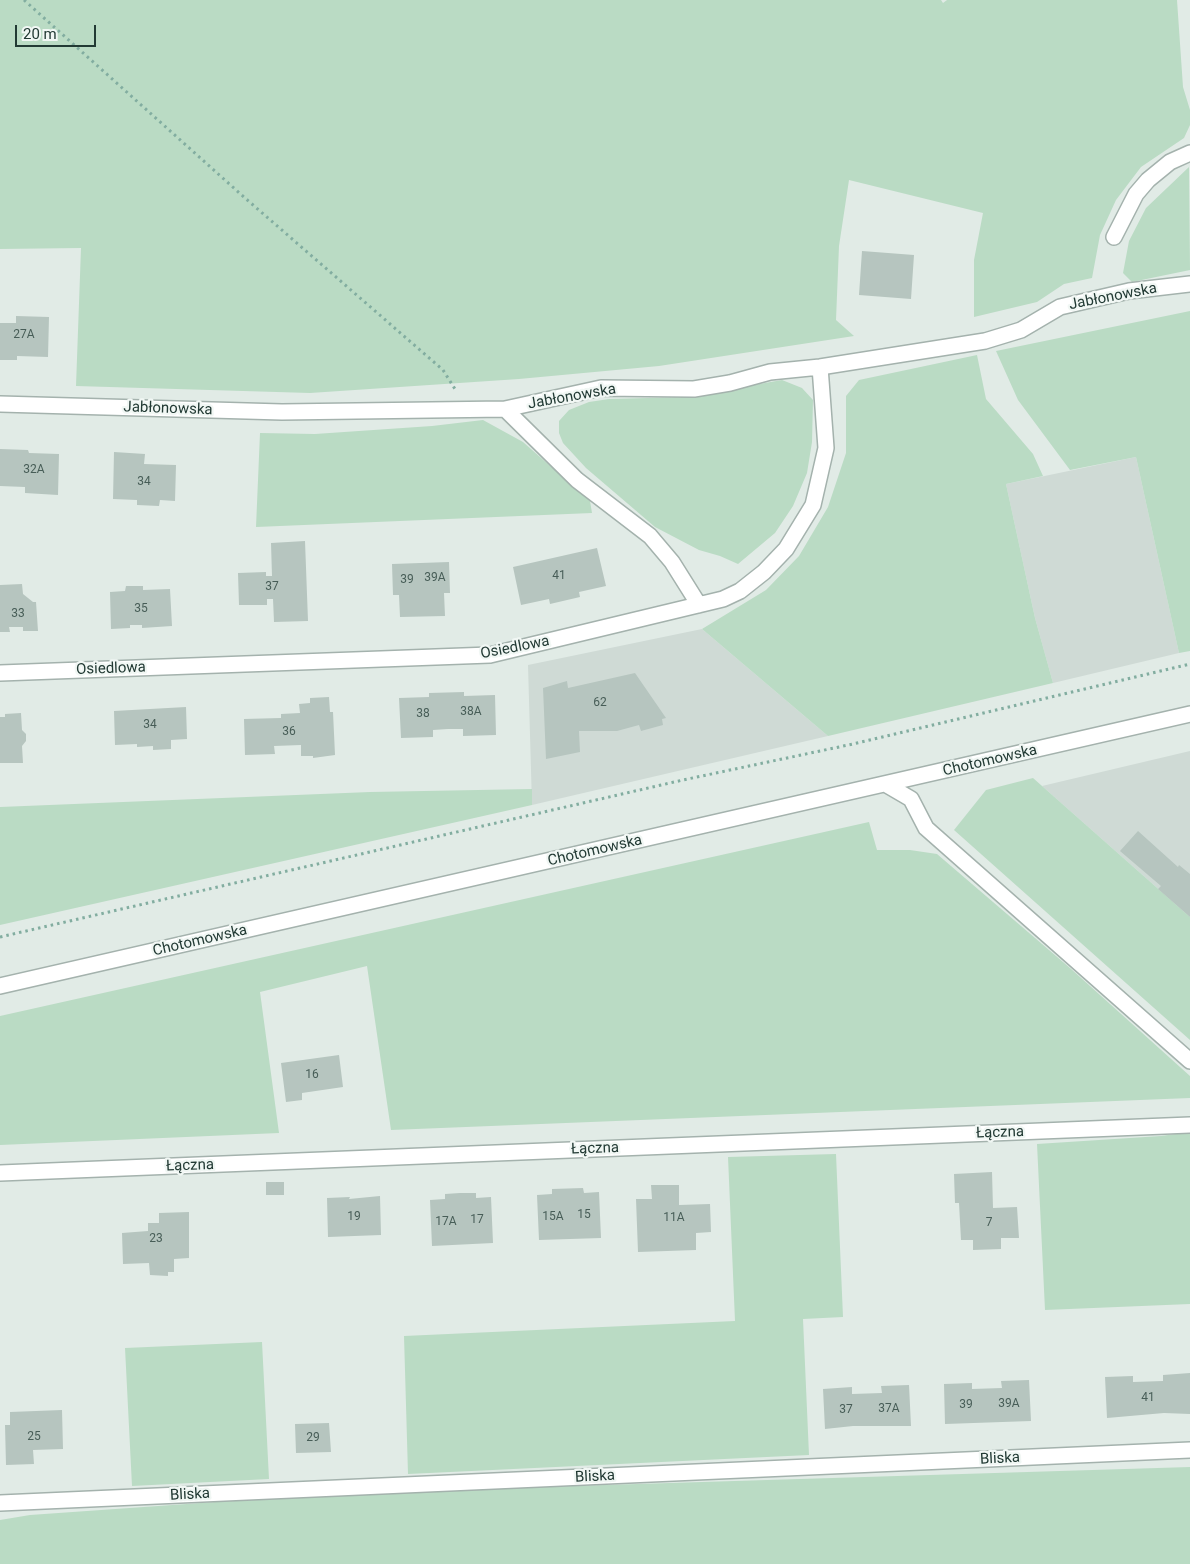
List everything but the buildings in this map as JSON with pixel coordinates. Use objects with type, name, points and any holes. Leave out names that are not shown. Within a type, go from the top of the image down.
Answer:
[{"type":"street","points":[[1114,237],[1136,194],[1148,180],[1170,162],[1190,153]]},
{"type":"street","name":"Jabłonowska","points":[[0,404],[282,412],[505,409],[601,388],[694,389],[730,383],[770,372],[820,367],[985,341],[1021,330],[1060,307],[1070,304],[1129,291],[1190,284]]},
{"type":"street","name":"Osiedlowa","points":[[0,673],[490,655],[699,605],[740,592],[764,572],[786,549],[813,505],[826,448],[820,367]]},
{"type":"street","points":[[505,409],[577,480],[650,536],[672,562],[699,605]]},
{"type":"street","name":"Chotomowska","points":[[0,986],[887,785],[1190,714]]},
{"type":"street","points":[[887,785],[911,799],[926,828],[1190,1061]]},
{"type":"street","name":"Łączna","points":[[0,1173],[1190,1125]]},
{"type":"street","name":"Bliska","points":[[0,1503],[1190,1450]]},
{"type":"path","points":[[24,0],[245,198],[443,370],[466,410]]},
{"type":"path","points":[[0,937],[853,744],[1190,664]]},
{"type":"shaded area","points":[[1136,457],[1179,653],[1053,683],[1035,618],[1006,484]]},
{"type":"shaded area","points":[[702,629],[828,736],[532,805],[528,665]]},
{"type":"shaded area","points":[[1190,751],[1190,917],[1042,786]]},
{"type":"green space","points":[[0,0],[941,0],[943,3],[947,0],[1177,0],[1183,87],[1190,110],[1190,125],[1184,138],[1141,167],[1116,200],[1100,235],[1092,278],[1064,284],[1037,302],[974,317],[974,260],[983,213],[849,180],[839,246],[836,320],[854,336],[659,366],[519,379],[310,393],[76,386],[81,248],[0,249]]},
{"type":"green space","points":[[1189,167],[1190,270],[1132,282],[1123,273],[1129,241],[1146,208]]},
{"type":"green space","points":[[1190,311],[1190,651],[1179,653],[1136,457],[1070,470],[1018,400],[996,351]]},
{"type":"green space","points":[[977,355],[986,399],[1033,454],[1043,476],[1006,484],[1035,618],[1053,683],[828,736],[702,629],[766,590],[799,556],[828,507],[846,453],[846,396],[859,380]]},
{"type":"green space","points":[[782,380],[802,388],[813,400],[812,442],[807,473],[793,506],[775,533],[738,564],[699,550],[655,527],[586,468],[563,443],[559,433],[559,421],[569,410],[589,402],[609,399],[686,397]]},
{"type":"green space","points":[[483,420],[523,442],[590,501],[592,513],[256,527],[260,433],[315,434],[432,426]]},
{"type":"green space","points":[[1033,778],[1190,917],[1190,1040],[954,830],[986,790]]},
{"type":"green space","points":[[532,789],[532,805],[0,925],[0,807],[370,792]]},
{"type":"green space","points":[[869,822],[877,850],[910,850],[937,854],[1070,968],[1190,1076],[1190,1098],[391,1130],[367,966],[260,992],[279,1133],[0,1145],[0,1016]]},
{"type":"green space","points":[[1190,1132],[1190,1304],[1045,1310],[1037,1144],[1161,1136]]},
{"type":"green space","points":[[836,1154],[843,1317],[803,1319],[809,1455],[408,1474],[404,1336],[735,1321],[728,1157]]},
{"type":"green space","points":[[262,1342],[269,1479],[132,1486],[125,1348]]},
{"type":"green space","points":[[1190,1467],[1190,1564],[0,1564],[0,1520],[30,1515],[215,1502],[442,1490]]}]
